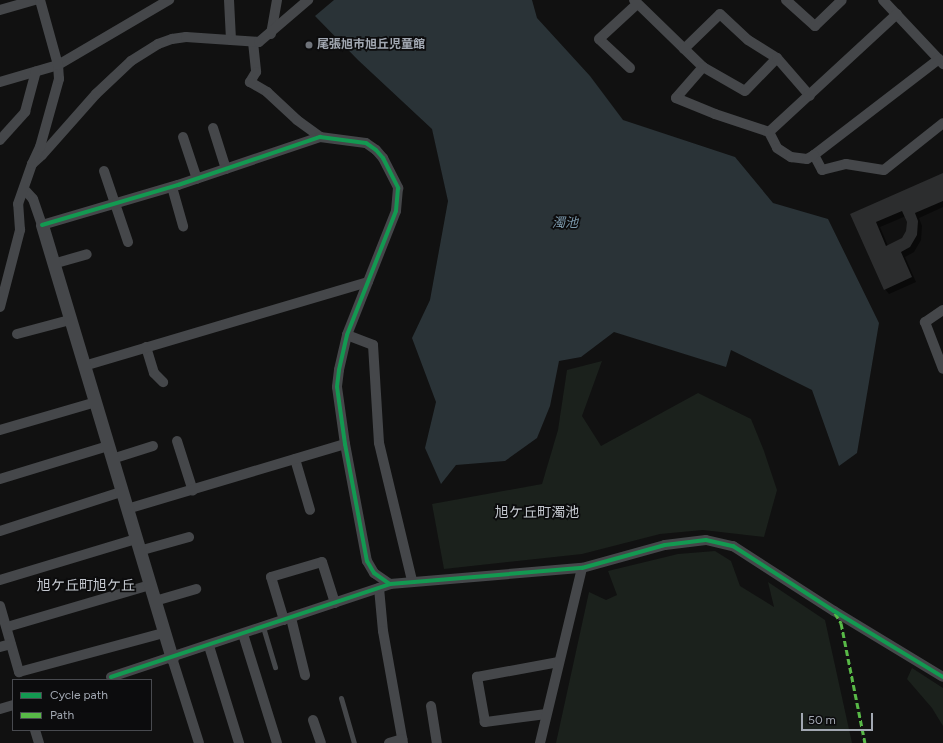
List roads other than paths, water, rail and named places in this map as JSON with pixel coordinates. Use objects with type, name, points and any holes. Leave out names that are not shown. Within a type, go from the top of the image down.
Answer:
[{"type":"street","points":[[0,10],[36,0]]},
{"type":"street","points":[[0,307],[3,279],[20,230],[18,204],[32,164],[40,147],[59,79],[58,65],[40,0]]},
{"type":"street","points":[[0,82],[58,65],[169,0]]},
{"type":"street","points":[[229,0],[231,40]]},
{"type":"street","points":[[271,34],[277,0]]},
{"type":"street","points":[[32,164],[42,155],[96,94],[131,61],[158,44],[172,39],[186,37],[259,42],[271,34],[308,0]]},
{"type":"street","points":[[786,0],[815,26],[842,0]]},
{"type":"street","points":[[703,67],[676,98],[715,114],[769,132],[777,148],[791,158],[806,159],[814,156],[941,62],[883,0]]},
{"type":"street","points":[[630,68],[599,39],[636,2],[703,67],[745,91],[777,58]]},
{"type":"street","points":[[684,48],[720,14],[748,40],[777,58],[810,96]]},
{"type":"street","points":[[769,132],[810,96],[897,14]]},
{"type":"street","points":[[253,42],[256,72],[250,82],[267,92],[297,120],[320,137]]},
{"type":"street","points":[[0,140],[25,112],[36,71]]},
{"type":"street","points":[[814,156],[822,170],[846,164],[884,170],[943,123]]},
{"type":"street","points":[[213,128],[226,169]]},
{"type":"street","points":[[183,137],[197,178]]},
{"type":"street","points":[[42,225],[172,187],[320,137],[366,143],[376,150],[383,158],[398,188],[396,211],[347,335],[339,370],[337,387],[345,444],[367,561],[374,573],[390,584]]},
{"type":"street","points":[[104,171],[128,242]]},
{"type":"street","points":[[172,187],[183,226]]},
{"type":"street","points":[[24,189],[33,199],[42,225],[197,743]]},
{"type":"street","points":[[53,264],[87,254]]},
{"type":"street","points":[[84,366],[368,282]]},
{"type":"street","points":[[943,310],[925,322],[943,370]]},
{"type":"street","points":[[17,334],[70,320]]},
{"type":"street","points":[[347,335],[373,345],[380,443],[412,580]]},
{"type":"street","points":[[146,347],[154,373],[163,382]]},
{"type":"street","points":[[0,430],[96,402]]},
{"type":"street","points":[[177,441],[193,491]]},
{"type":"street","points":[[127,509],[193,491],[345,444]]},
{"type":"street","points":[[0,479],[108,446]]},
{"type":"street","points":[[112,459],[153,446]]},
{"type":"street","points":[[295,459],[310,510]]},
{"type":"street","points":[[0,531],[121,492]]},
{"type":"street","points":[[0,580],[138,545],[189,537]]},
{"type":"street","points":[[111,677],[208,646],[390,584],[412,580],[582,568],[665,545],[706,540],[733,546],[834,611],[943,677]]},
{"type":"street","points":[[305,675],[288,619],[271,577],[322,562],[335,603]]},
{"type":"street","points":[[540,743],[582,568]]},
{"type":"street","points":[[7,627],[150,585]]},
{"type":"street","points":[[379,588],[383,631],[403,741],[389,743]]},
{"type":"street","points":[[155,601],[196,589]]},
{"type":"street","points":[[0,606],[20,676],[164,633]]},
{"type":"street","points":[[243,634],[277,743]]},
{"type":"street","points":[[0,647],[11,644]]},
{"type":"street","points":[[208,646],[239,743]]},
{"type":"street","points":[[546,714],[485,722],[477,677],[559,662]]},
{"type":"street","points":[[0,709],[12,705]]},
{"type":"street","points":[[431,706],[437,743]]},
{"type":"street","points":[[313,720],[321,743]]},
{"type":"street","points":[[36,731],[39,743]]},
{"type":"lane","points":[[263,627],[275,667]]},
{"type":"lane","points":[[341,698],[354,743]]},
{"type":"water","name":"濁池","points":[[334,0],[532,0],[537,18],[590,76],[623,120],[735,157],[773,203],[828,219],[879,323],[857,453],[839,466],[812,390],[731,350],[726,367],[614,332],[581,357],[559,361],[550,406],[537,438],[505,461],[456,465],[441,484],[425,448],[436,402],[412,338],[430,300],[448,201],[432,129],[358,60],[315,16]]},
{"type":"place","name":"尾張旭市旭丘児童館","points":[[309,45]]},
{"type":"district","name":"旭ケ丘町濁池","points":[[537,513]]},
{"type":"district","name":"旭ケ丘町旭ケ丘","points":[[86,586]]}]
